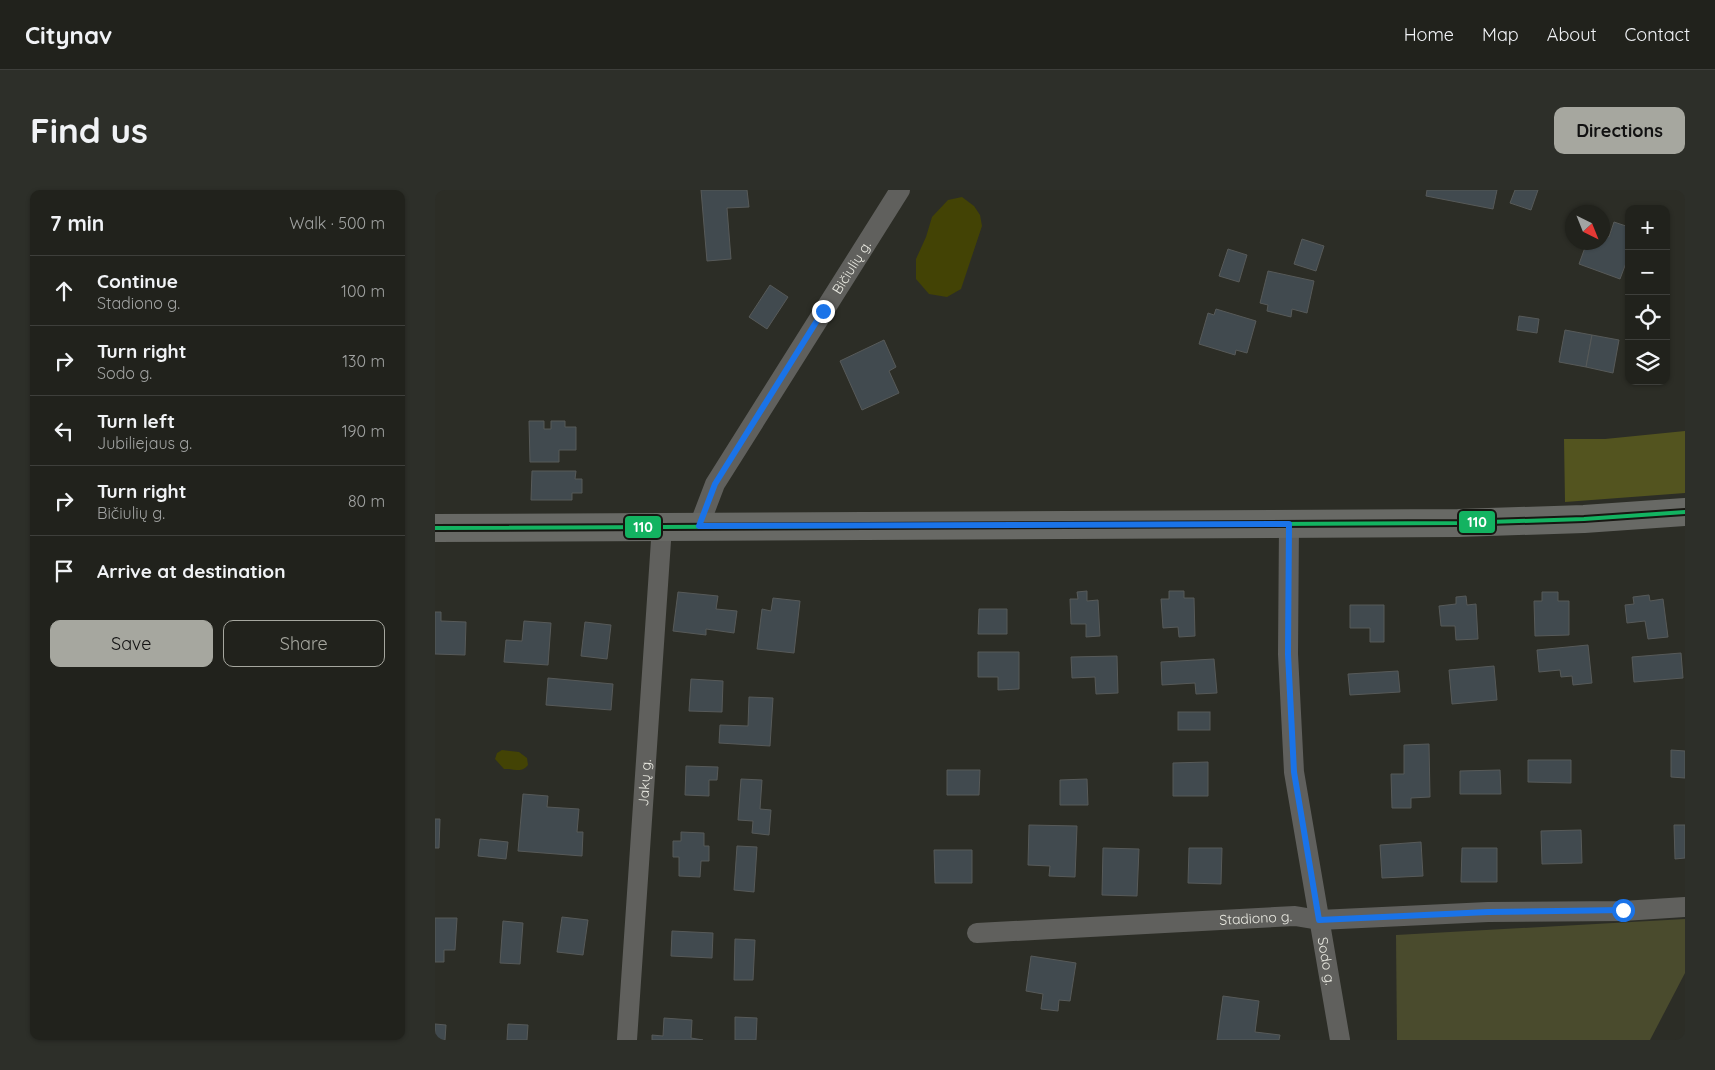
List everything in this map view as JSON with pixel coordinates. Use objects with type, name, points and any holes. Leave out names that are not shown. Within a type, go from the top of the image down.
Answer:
[{"type":"main road","points":[[435,528],[1521,522],[1652,516],[1685,512]]},
{"type":"street","name":"Bičiulių g.","points":[[699,526],[715,484],[901,190]]},
{"type":"street","name":"Sodo g.","points":[[1289,524],[1288,654],[1294,772],[1341,1040]]},
{"type":"street","name":"Jakų g.","points":[[627,1040],[662,526]]},
{"type":"street","name":"Stadiono g.","points":[[977,933],[1295,916],[1319,920],[1488,912],[1685,907]]},
{"type":"green space","points":[[1685,919],[1685,973],[1650,1040],[1397,1040],[1396,935]]},
{"type":"shaded area","points":[[962,197],[974,206],[980,215],[982,226],[961,289],[947,297],[929,294],[916,279],[916,259],[926,237],[932,217],[948,200]]},
{"type":"shaded area","points":[[1685,431],[1685,493],[1565,502],[1564,439],[1605,439]]},
{"type":"shaded area","points":[[502,750],[519,752],[527,758],[528,765],[520,770],[504,769],[495,759],[497,753]]},
{"type":"building","points":[[701,190],[747,190],[749,207],[727,208],[731,259],[707,261]]},
{"type":"building","points":[[1427,190],[1497,190],[1493,209],[1426,196]]},
{"type":"building","points":[[1515,190],[1538,190],[1531,210],[1510,203]]},
{"type":"building","points":[[1614,222],[1625,226],[1625,266],[1620,279],[1579,264],[1584,250],[1610,250],[1610,234]]},
{"type":"building","points":[[1302,239],[1324,246],[1316,271],[1294,264]]},
{"type":"building","points":[[1228,249],[1247,255],[1239,282],[1219,276]]},
{"type":"building","points":[[1268,271],[1314,281],[1307,313],[1292,309],[1291,317],[1267,311],[1268,305],[1260,303]]},
{"type":"building","points":[[770,285],[788,297],[767,329],[749,317]]},
{"type":"building","points":[[1216,309],[1256,321],[1247,353],[1236,350],[1235,355],[1199,344],[1208,313],[1214,315]]},
{"type":"building","points":[[1519,316],[1539,319],[1537,333],[1517,330]]},
{"type":"building","points":[[1565,330],[1592,335],[1586,367],[1559,362]]},
{"type":"building","points":[[1592,335],[1619,340],[1613,373],[1586,367]]},
{"type":"building","points":[[884,340],[896,367],[889,371],[899,393],[862,410],[840,361]]},
{"type":"building","points":[[529,421],[544,421],[544,429],[551,429],[551,421],[565,421],[565,427],[576,427],[576,450],[559,450],[559,462],[530,462]]},
{"type":"building","points":[[532,471],[576,471],[575,479],[582,479],[582,493],[572,493],[572,500],[531,500]]},
{"type":"building","points":[[1087,591],[1087,601],[1098,600],[1100,636],[1086,637],[1086,624],[1071,624],[1070,599],[1078,599],[1077,592]]},
{"type":"building","points":[[1169,591],[1184,591],[1184,598],[1194,598],[1195,636],[1179,637],[1178,627],[1163,628],[1161,599],[1169,599]]},
{"type":"building","points":[[678,592],[718,596],[716,609],[737,611],[734,633],[706,629],[706,635],[673,631]]},
{"type":"building","points":[[1542,592],[1558,592],[1558,601],[1569,601],[1569,635],[1535,636],[1534,601],[1542,601]]},
{"type":"building","points":[[1649,595],[1650,601],[1663,599],[1668,637],[1648,639],[1645,621],[1627,623],[1625,605],[1634,604],[1633,597]]},
{"type":"building","points":[[1466,596],[1467,605],[1476,604],[1478,639],[1456,640],[1455,626],[1441,626],[1439,606],[1456,604],[1456,597]]},
{"type":"building","points":[[773,598],[800,601],[794,653],[757,649],[762,609],[771,611]]},
{"type":"building","points":[[1350,605],[1384,605],[1384,642],[1370,642],[1370,628],[1350,628]]},
{"type":"building","points":[[979,609],[1007,609],[1007,634],[978,634]]},
{"type":"building","points":[[435,612],[441,612],[441,621],[466,622],[465,655],[435,654]]},
{"type":"building","points":[[524,621],[551,623],[548,665],[504,662],[506,640],[522,641]]},
{"type":"building","points":[[585,622],[611,625],[607,659],[581,656]]},
{"type":"building","points":[[1588,645],[1592,683],[1573,685],[1572,676],[1561,677],[1560,670],[1539,672],[1537,650]]},
{"type":"building","points":[[978,652],[1019,652],[1019,689],[998,690],[998,677],[978,677]]},
{"type":"building","points":[[1681,653],[1683,678],[1634,682],[1632,657]]},
{"type":"building","points":[[1117,656],[1118,693],[1096,694],[1095,677],[1072,678],[1071,657]]},
{"type":"building","points":[[1214,659],[1217,693],[1196,694],[1195,683],[1162,685],[1161,662]]},
{"type":"building","points":[[1494,666],[1497,700],[1452,704],[1449,670]]},
{"type":"building","points":[[1398,671],[1400,692],[1350,695],[1348,674]]},
{"type":"building","points":[[548,678],[613,684],[611,710],[546,705]]},
{"type":"building","points":[[691,679],[723,681],[722,712],[689,711]]},
{"type":"building","points":[[749,697],[773,698],[770,746],[719,743],[720,725],[748,726]]},
{"type":"building","points":[[1178,712],[1210,712],[1210,730],[1178,730]]},
{"type":"building","points":[[1429,744],[1430,797],[1411,798],[1411,808],[1392,808],[1391,774],[1404,774],[1404,745]]},
{"type":"building","points":[[1671,750],[1685,751],[1685,778],[1671,777]]},
{"type":"building","points":[[1528,760],[1571,760],[1571,783],[1528,782]]},
{"type":"building","points":[[1208,762],[1208,796],[1173,796],[1173,763]]},
{"type":"building","points":[[686,766],[718,767],[717,780],[709,780],[709,796],[685,795]]},
{"type":"building","points":[[947,770],[980,770],[979,795],[947,795]]},
{"type":"building","points":[[1500,770],[1501,794],[1460,794],[1460,771]]},
{"type":"building","points":[[741,779],[762,780],[760,809],[771,810],[769,835],[752,833],[753,821],[738,820]]},
{"type":"building","points":[[1087,779],[1088,805],[1060,805],[1060,780]]},
{"type":"building","points":[[523,794],[548,796],[547,807],[579,809],[577,832],[583,832],[582,856],[518,851]]},
{"type":"building","points":[[435,819],[440,819],[439,848],[435,848]]},
{"type":"building","points":[[1029,825],[1077,826],[1075,877],[1049,876],[1050,866],[1028,865]]},
{"type":"building","points":[[1674,825],[1685,825],[1685,858],[1675,859]]},
{"type":"building","points":[[1581,830],[1582,863],[1542,864],[1541,831]]},
{"type":"building","points":[[681,832],[704,833],[704,846],[709,846],[709,861],[701,861],[700,877],[679,876],[679,857],[673,857],[673,841],[681,841]]},
{"type":"building","points":[[480,839],[508,842],[506,859],[478,856]]},
{"type":"building","points":[[1421,842],[1423,876],[1382,878],[1380,845]]},
{"type":"building","points":[[737,846],[757,847],[754,892],[734,890]]},
{"type":"building","points":[[1103,848],[1139,849],[1137,896],[1102,895]]},
{"type":"building","points":[[1189,848],[1222,848],[1221,884],[1188,883]]},
{"type":"building","points":[[1462,848],[1497,848],[1497,882],[1461,882]]},
{"type":"building","points":[[934,850],[972,850],[972,883],[935,883]]},
{"type":"building","points":[[562,917],[588,920],[583,955],[557,952]]},
{"type":"building","points":[[435,918],[457,918],[455,950],[444,950],[444,962],[435,962]]},
{"type":"building","points":[[503,921],[523,923],[520,964],[500,963]]},
{"type":"building","points":[[672,931],[713,933],[712,958],[671,956]]},
{"type":"building","points":[[735,939],[755,940],[753,980],[734,980]]},
{"type":"building","points":[[1031,956],[1076,963],[1070,1001],[1059,1000],[1058,1011],[1041,1009],[1043,994],[1026,991]]},
{"type":"building","points":[[1223,996],[1259,1001],[1255,1032],[1280,1035],[1279,1040],[1217,1040]]},
{"type":"building","points":[[735,1017],[757,1018],[756,1040],[735,1040]]},
{"type":"building","points":[[664,1018],[692,1020],[691,1038],[703,1040],[652,1040],[652,1035],[663,1036]]},
{"type":"building","points":[[435,1024],[446,1025],[445,1040],[435,1040]]},
{"type":"building","points":[[508,1024],[528,1025],[527,1040],[507,1040]]},
{"type":"transit line","name":"110","points":[[435,528],[1458,523],[1584,519],[1685,512]]},
{"type":"route","points":[[823,311],[715,484],[699,526],[1289,524],[1288,654],[1294,772],[1319,920],[1488,912],[1623,910]]}]
